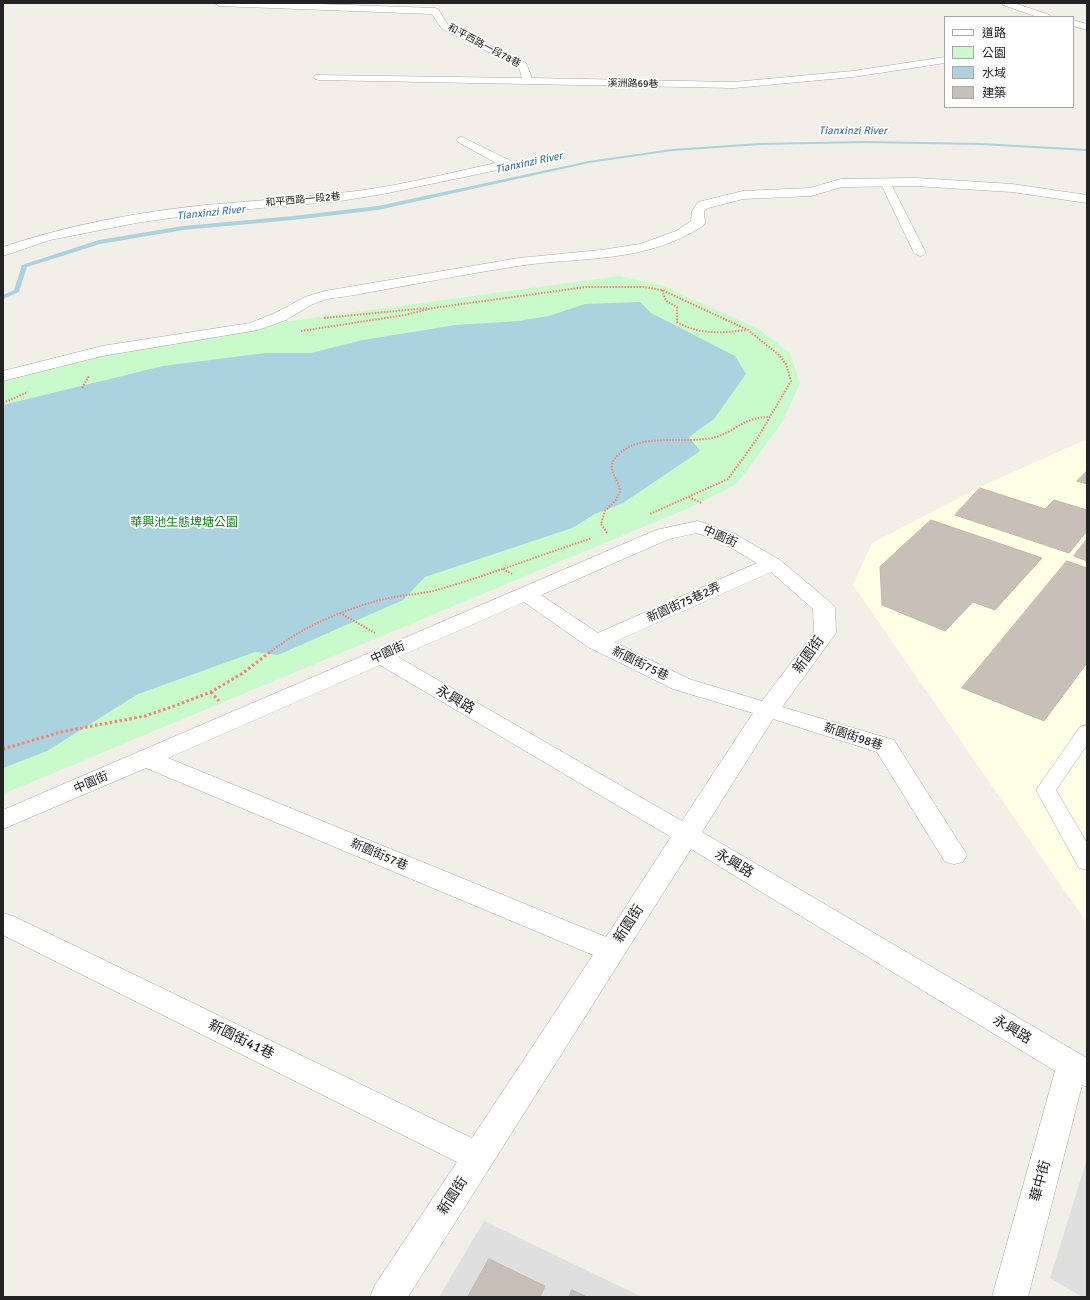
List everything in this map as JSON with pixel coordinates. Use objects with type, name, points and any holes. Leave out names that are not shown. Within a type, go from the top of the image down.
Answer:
[{"type":"street","name":"和平西路一段78巷","points":[[219,3],[435,12],[446,27],[523,65],[528,82]]},
{"type":"street","points":[[1006,3],[1044,16]]},
{"type":"street","points":[[1074,24],[1087,27]]},
{"type":"street","name":"溪洲路69巷","points":[[319,77],[734,85],[853,74],[944,60]]},
{"type":"street","name":"和平西路一段2巷","points":[[3,252],[47,237],[136,219],[204,209],[340,197],[383,190],[507,164],[462,140]]},
{"type":"street","points":[[3,376],[102,351],[253,327],[271,321],[289,312],[300,304],[323,296],[412,279],[541,259],[613,254],[631,250],[662,241],[688,231],[698,223],[698,211],[703,205],[749,194],[810,192],[841,184],[916,182],[1012,188],[1087,200]]},
{"type":"street","name":"中園街","points":[[3,820],[147,759],[378,644],[524,593],[663,534],[698,527],[728,538],[773,564]]},
{"type":"street","name":"新園街75巷2弄","points":[[596,642],[773,564]]},
{"type":"street","name":"新園街","points":[[388,1297],[767,710],[825,633],[824,606],[773,564]]},
{"type":"street","name":"新園街75巷","points":[[524,593],[596,642],[681,684],[767,710]]},
{"type":"street","name":"永興路","points":[[378,644],[687,835],[1080,1070]]},
{"type":"street","name":"新園街98巷","points":[[767,710],[886,746],[954,855]]},
{"type":"street","name":"新園街57巷","points":[[147,759],[612,951]]},
{"type":"street","name":"新園街41巷","points":[[3,923],[478,1157]]},
{"type":"street","name":"華中街","points":[[1010,1297],[1080,1070]]},
{"type":"lane","points":[[885,182],[920,253]]},
{"type":"lane","points":[[1087,731],[1046,790],[1087,862]]},
{"type":"path","points":[[318,319],[408,309],[433,308],[586,287],[644,286],[662,290],[748,330],[779,355],[786,364],[791,381],[757,440],[728,479],[648,515]]},
{"type":"path","points":[[662,290],[662,296],[667,302],[677,307],[677,322],[685,327],[700,332],[714,333],[748,330]]},
{"type":"path","points":[[295,331],[405,315],[433,308]]},
{"type":"path","points":[[82,388],[86,381]]},
{"type":"path","points":[[607,533],[601,524],[605,511],[619,495],[620,487],[611,471],[613,462],[623,451],[633,445],[653,440],[710,438],[723,434],[744,420],[770,417]]},
{"type":"path","points":[[689,497],[701,503]]},
{"type":"path","points":[[600,535],[614,530]]},
{"type":"path","points":[[3,749],[61,732],[145,716],[211,692],[244,673],[285,640],[312,625],[340,613],[382,600],[443,587],[594,537]]},
{"type":"path","points":[[340,613],[355,622],[378,644]]},
{"type":"path","points":[[211,692],[222,704]]},
{"type":"shaded area","points":[[1087,439],[1087,923],[853,585],[872,543],[982,486]]},
{"type":"shaded area","points":[[1087,1159],[1087,1297],[1082,1297],[1050,1278]]},
{"type":"shaded area","points":[[484,1221],[642,1297],[439,1297]]},
{"type":"green space","name":"華興池生態埤塘公園","points":[[619,276],[661,285],[757,328],[790,353],[800,383],[783,421],[737,484],[691,507],[3,794],[3,378],[96,354],[243,332],[282,322]]},
{"type":"water","name":"華興池生態埤塘公園","points":[[640,302],[651,313],[735,356],[746,374],[714,419],[689,437],[700,451],[623,503],[595,514],[572,528],[425,577],[403,600],[278,655],[255,652],[138,694],[47,751],[3,768],[3,405],[163,366],[266,353],[311,353],[363,340],[456,325],[519,321],[549,316],[585,304]]},
{"type":"building","points":[[1087,471],[1087,484],[1077,481]]},
{"type":"building","points":[[980,488],[1045,509],[1054,500],[1087,510],[1087,531],[1069,553],[955,515]]},
{"type":"building","points":[[931,520],[1042,558],[995,610],[973,602],[945,631],[882,605],[880,567]]},
{"type":"building","points":[[1087,539],[1087,561],[1074,556]]},
{"type":"building","points":[[1067,561],[1087,568],[1087,663],[1044,721],[962,688]]},
{"type":"building","points":[[489,1259],[545,1286],[540,1297],[468,1297]]},
{"type":"building","points":[[572,1290],[587,1297],[569,1297]]},
{"type":"waterway","name":"Tianxinzi River","points":[[3,297],[17,291],[24,266],[99,242],[183,228],[293,218],[378,208],[589,162],[672,150],[760,144],[866,142],[981,144],[1087,150]]}]
